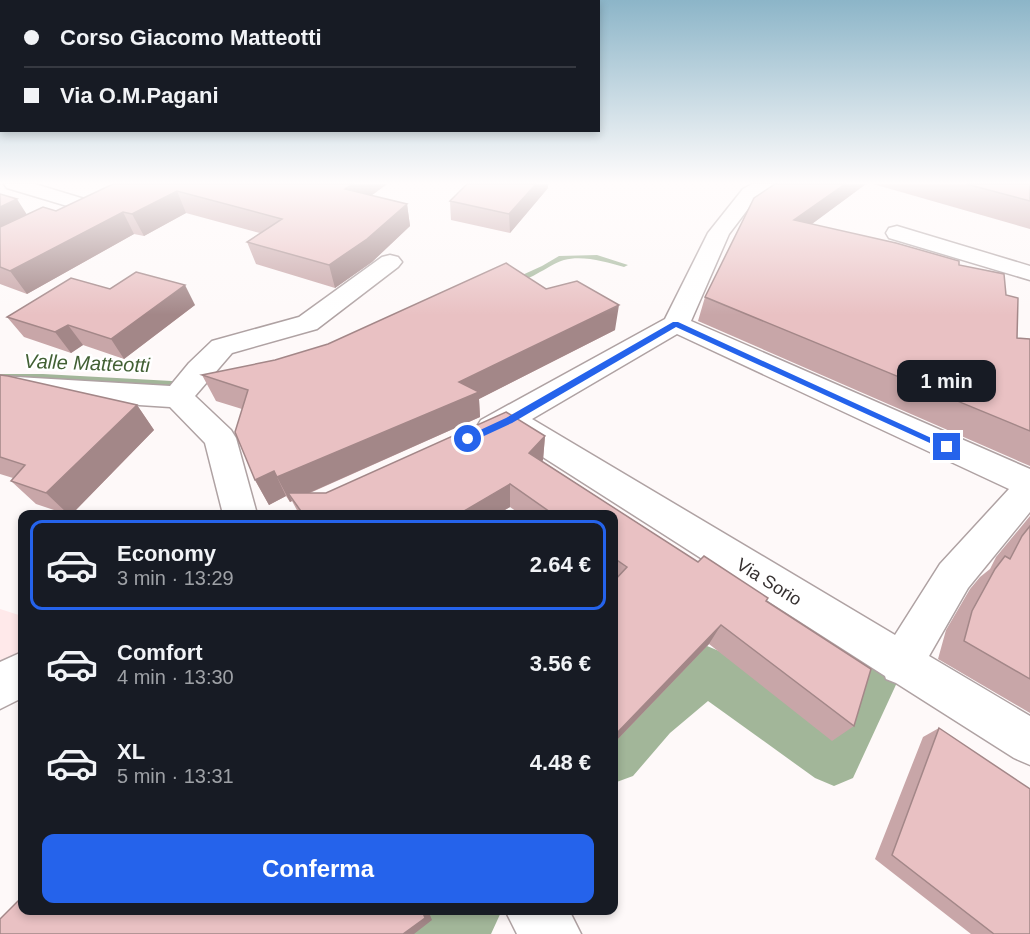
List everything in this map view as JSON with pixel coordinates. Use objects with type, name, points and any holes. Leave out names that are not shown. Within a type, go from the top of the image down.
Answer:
[{"type":"street","points":[[466,440],[509,420],[676,324],[723,228]]},
{"type":"street","points":[[897,232],[1030,273]]},
{"type":"street","points":[[178,397],[222,347],[308,323],[390,262]]},
{"type":"street","points":[[676,324],[1030,486],[954,576],[901,664]]},
{"type":"street","points":[[0,386],[178,397],[220,438],[239,510]]},
{"type":"street","name":"Via Sorio","points":[[509,420],[1030,742]]},
{"type":"street","points":[[0,687],[18,676]]},
{"type":"street","points":[[536,915],[553,934]]},
{"type":"shaded area","points":[[0,609],[18,615],[18,676],[0,687]]},
{"type":"building","points":[[0,228],[93,228],[10,271],[0,267]]},
{"type":"building","points":[[269,228],[380,228],[329,265],[247,242]]},
{"type":"building","points":[[739,228],[828,228],[896,243],[959,261],[959,265],[1004,274],[1006,295],[1018,298],[1017,338],[1030,339],[1030,431],[705,297]]},
{"type":"building","points":[[506,263],[546,289],[577,281],[619,305],[459,382],[479,392],[277,477],[274,471],[255,480],[235,432],[248,390],[202,375],[275,360],[328,344]]},
{"type":"building","points":[[136,272],[185,285],[111,339],[68,325],[55,332],[7,317],[71,278],[110,289]]},
{"type":"building","points":[[0,375],[137,405],[46,493],[11,481],[25,465],[0,457]]},
{"type":"building","points":[[506,412],[545,436],[529,453],[617,510],[547,510],[510,484],[466,510],[300,510],[288,493],[326,493]]},
{"type":"building","points":[[618,510],[698,562],[704,556],[768,598],[766,601],[871,669],[854,726],[721,625],[618,732],[618,577],[627,567],[618,561]]},
{"type":"building","points":[[1030,526],[1030,679],[964,641],[972,611],[995,569],[1005,556],[1010,559]]},
{"type":"building","points":[[939,728],[1030,789],[1030,934],[994,934],[892,855]]},
{"type":"building","points":[[18,901],[18,915],[424,915],[425,918],[403,934],[0,934],[0,919]]},
{"type":"waterway","name":"Valle Matteotti","points":[[513,281],[545,268],[562,258],[597,257],[624,265]]},
{"type":"waterway","name":"Valle Matteotti","points":[[0,377],[172,384]]},
{"type":"waterway","points":[[618,753],[652,715],[707,670],[834,759],[876,676]]},
{"type":"waterway","points":[[445,934],[466,915]]},
{"type":"route","points":[[468,439],[509,420],[676,324],[947,447]]}]
